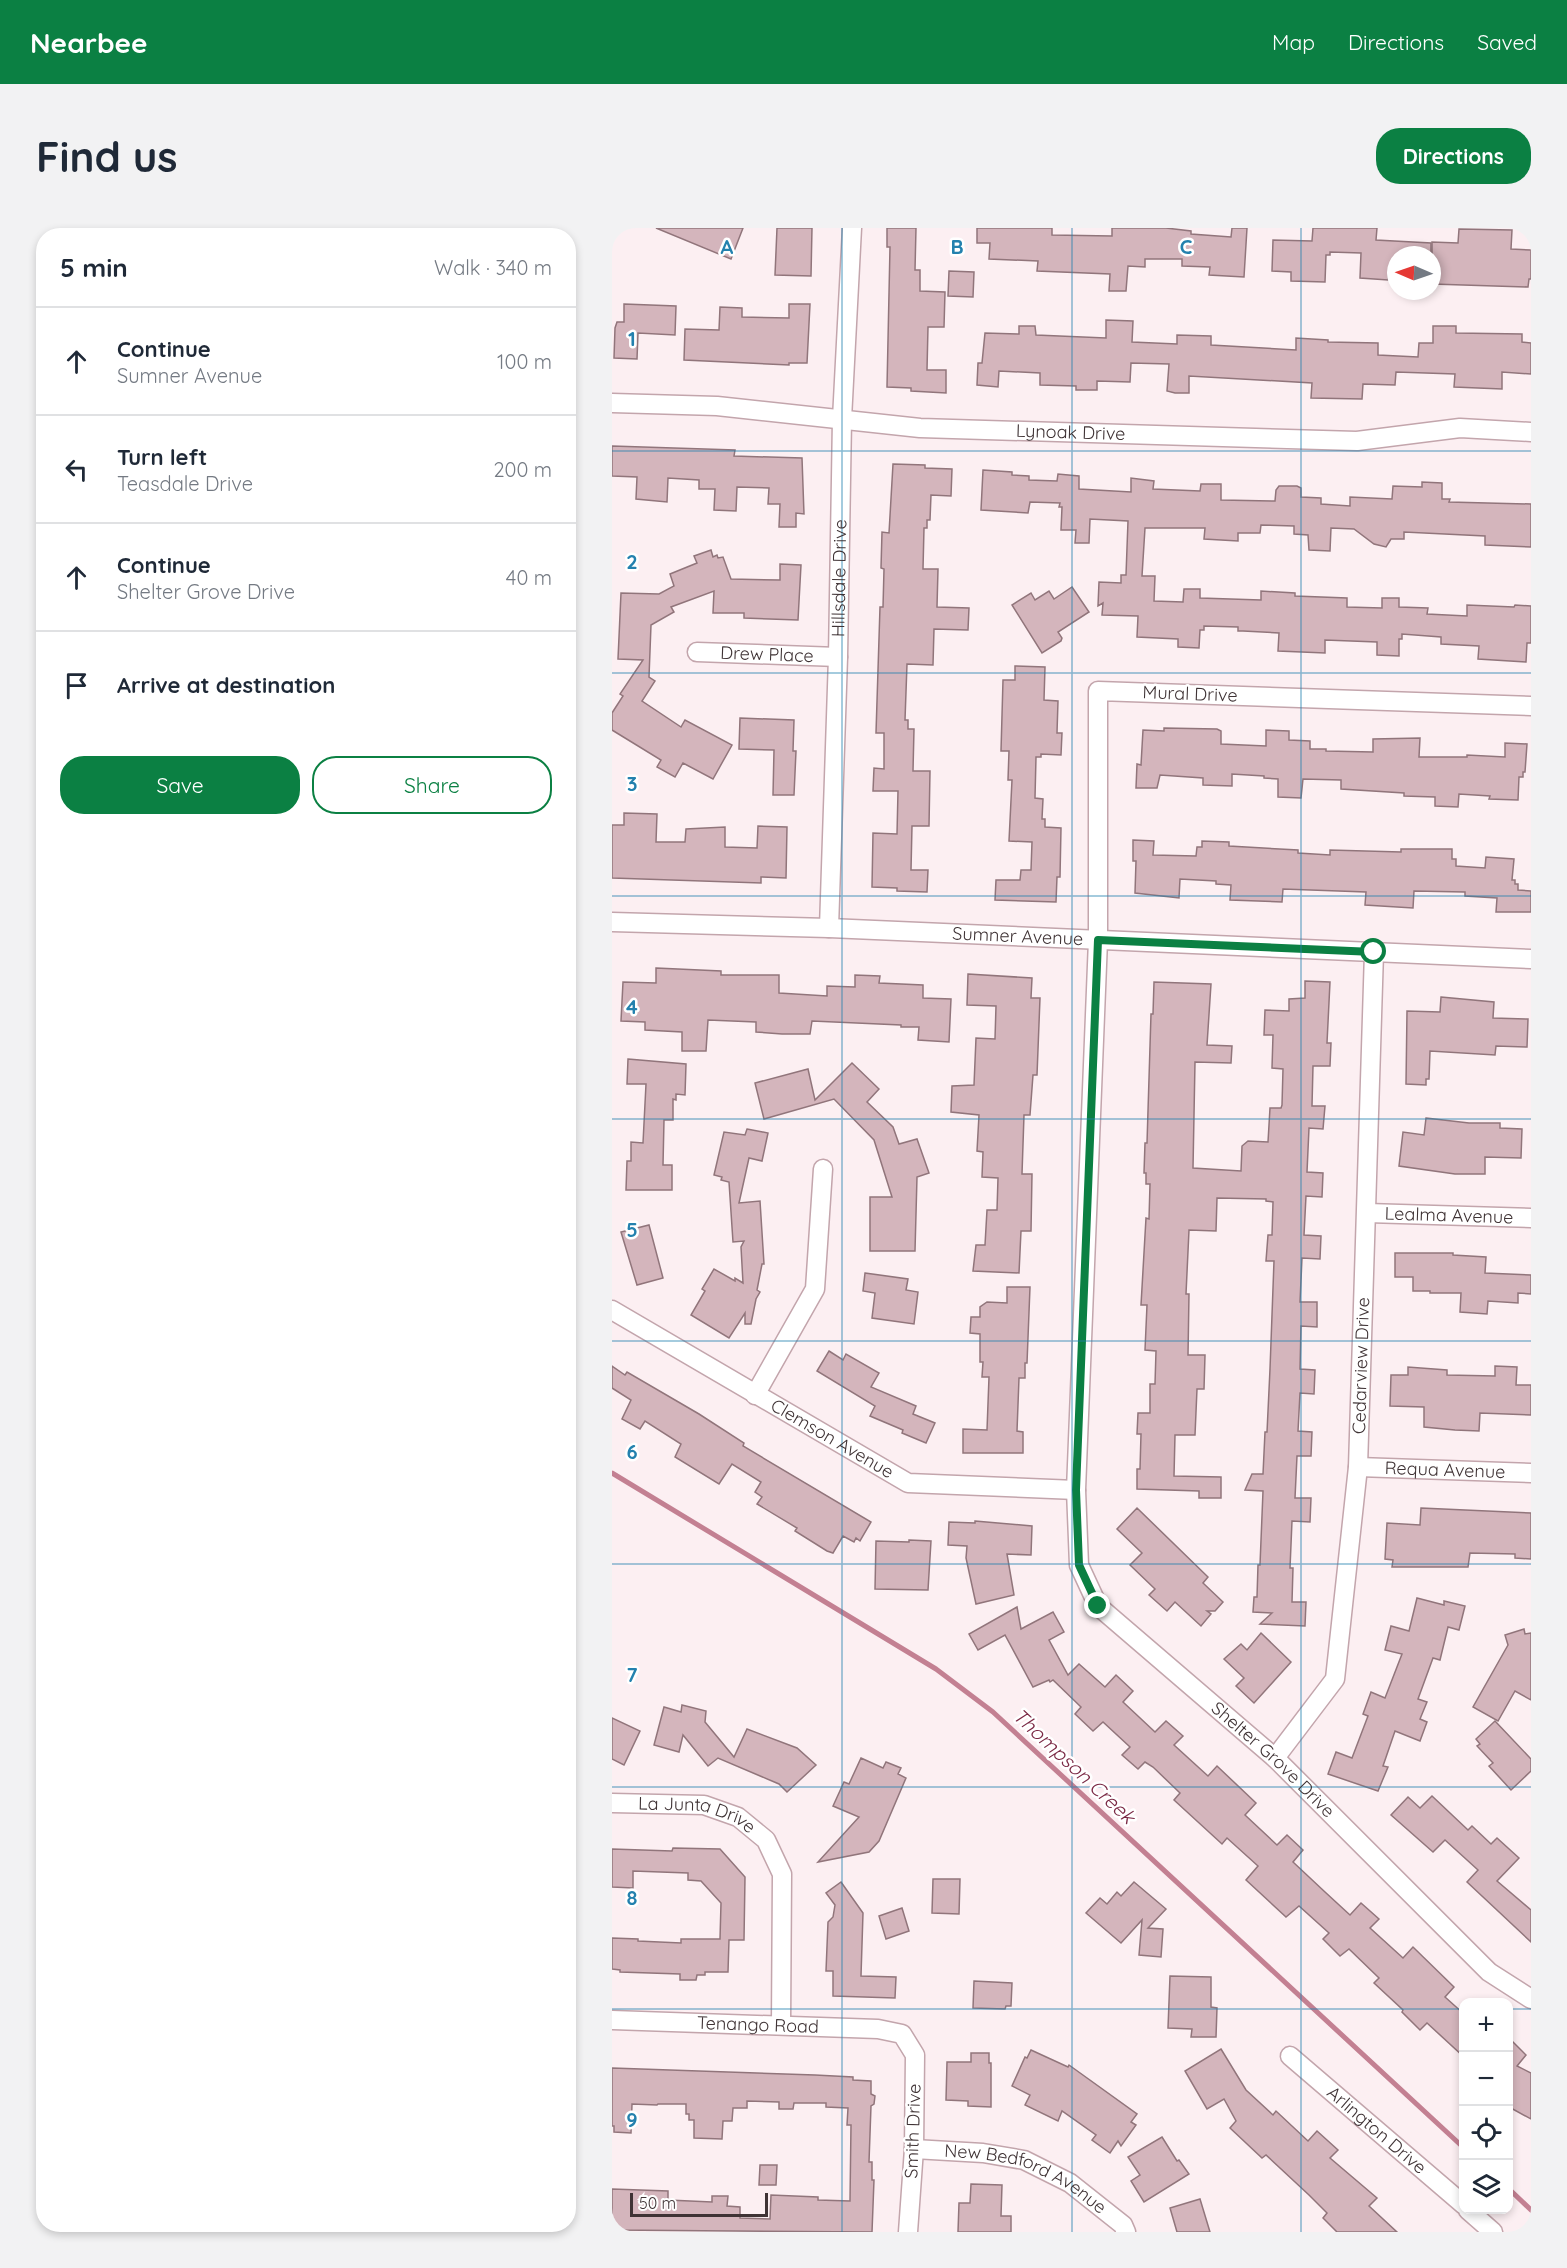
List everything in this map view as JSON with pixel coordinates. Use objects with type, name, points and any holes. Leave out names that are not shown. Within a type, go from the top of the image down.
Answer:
[{"type":"street","name":"Hillsdale Drive","points":[[829,928],[838,657],[842,419],[852,228]]},
{"type":"street","name":"Lynoak Drive","points":[[612,403],[717,405],[920,428],[1357,441],[1460,428],[1531,432]]},
{"type":"street","name":"Drew Place","points":[[697,652],[838,657]]},
{"type":"street","name":"Mural Drive","points":[[1098,940],[1098,691],[1531,706]]},
{"type":"street","name":"Sumner Avenue","points":[[612,922],[829,928],[1531,959]]},
{"type":"street","name":"Shelter Grove Drive","points":[[1098,940],[1076,1490],[1079,1565],[1098,1606],[1275,1758],[1489,1972],[1531,1999]]},
{"type":"street","name":"Cedarview Drive","points":[[1275,1758],[1335,1679],[1358,1467],[1374,952]]},
{"type":"street","points":[[755,1395],[815,1289],[823,1169]]},
{"type":"street","name":"Lealma Avenue","points":[[1367,1212],[1531,1218]]},
{"type":"street","name":"Clemson Avenue","points":[[612,1310],[908,1483],[1076,1490]]},
{"type":"street","name":"Requa Avenue","points":[[1358,1467],[1531,1473]]},
{"type":"street","name":"La Junta Drive","points":[[612,1803],[704,1805],[738,1817],[766,1840],[782,1874],[781,2025]]},
{"type":"street","name":"Tenango Road","points":[[612,2020],[878,2029],[902,2034]]},
{"type":"street","name":"Smith Drive","points":[[902,2034],[915,2055],[914,2149],[908,2232]]},
{"type":"street","name":"Arlington Drive","points":[[1290,2056],[1459,2201]]},
{"type":"street","name":"New Bedford Avenue","points":[[914,2149],[983,2153],[1024,2160],[1070,2183],[1123,2225],[1126,2232]]},
{"type":"street","points":[[1473,2214],[1493,2232]]},
{"type":"building","points":[[656,228],[743,228],[731,259]]},
{"type":"building","points":[[777,228],[812,228],[811,276],[775,275]]},
{"type":"building","points":[[887,228],[916,228],[915,270],[920,270],[920,291],[945,292],[944,327],[928,327],[927,370],[946,370],[946,393],[887,387],[890,247],[887,247]]},
{"type":"building","points":[[977,228],[1052,228],[1052,235],[1112,236],[1112,228],[1166,228],[1191,231],[1191,234],[1231,237],[1232,228],[1247,228],[1244,277],[1209,275],[1210,267],[1182,266],[1182,259],[1145,259],[1145,267],[1128,266],[1126,291],[1109,291],[1110,274],[1037,271],[1038,261],[989,259],[990,243],[977,243]]},
{"type":"building","points":[[1313,228],[1377,228],[1376,240],[1431,243],[1431,246],[1387,246],[1387,280],[1360,278],[1361,253],[1330,252],[1330,255],[1326,255],[1325,282],[1291,281],[1291,272],[1272,271],[1273,240],[1312,241]]},
{"type":"building","points":[[1459,229],[1512,230],[1511,249],[1531,250],[1531,279],[1529,279],[1528,287],[1441,284],[1441,246],[1432,246],[1432,242],[1458,243]]},
{"type":"building","points":[[949,271],[974,272],[973,297],[948,296]]},
{"type":"building","points":[[624,304],[676,306],[675,335],[638,333],[637,359],[614,358],[615,328],[617,322],[624,322]]},
{"type":"building","points":[[789,304],[810,304],[807,363],[789,363],[789,365],[684,360],[685,329],[719,330],[720,307],[742,308],[742,317],[789,318]]},
{"type":"building","points":[[1106,320],[1133,321],[1132,342],[1177,344],[1177,335],[1211,336],[1211,345],[1296,350],[1296,338],[1328,340],[1328,342],[1378,343],[1378,355],[1418,357],[1419,343],[1433,343],[1433,326],[1456,326],[1456,333],[1522,334],[1522,342],[1531,343],[1531,374],[1502,372],[1502,389],[1454,387],[1455,374],[1396,372],[1395,385],[1363,384],[1362,399],[1311,398],[1312,383],[1189,376],[1189,393],[1175,393],[1167,391],[1169,364],[1131,363],[1130,382],[1097,381],[1097,390],[1076,390],[1076,386],[1040,385],[1040,373],[999,371],[998,387],[977,385],[978,363],[982,363],[985,333],[1019,334],[1019,326],[1035,326],[1036,335],[1106,338]]},
{"type":"building","points":[[612,446],[735,450],[734,456],[802,458],[804,514],[796,513],[796,527],[779,527],[780,504],[768,504],[769,488],[737,487],[736,511],[714,510],[715,489],[699,489],[699,480],[668,478],[667,502],[636,499],[637,477],[612,476]]},
{"type":"building","points":[[893,464],[952,469],[951,496],[931,495],[930,520],[927,520],[927,528],[924,528],[923,569],[938,569],[937,607],[969,608],[968,630],[934,629],[933,665],[907,664],[905,720],[908,720],[908,729],[914,729],[913,771],[930,771],[929,826],[912,826],[911,870],[928,870],[927,892],[872,887],[873,833],[897,834],[898,791],[873,791],[874,768],[884,769],[884,733],[876,733],[880,607],[883,607],[882,532],[889,533]]},
{"type":"building","points":[[983,470],[1012,472],[1012,475],[1029,476],[1029,480],[1057,481],[1058,474],[1079,476],[1079,489],[1131,492],[1131,478],[1154,481],[1153,489],[1200,491],[1201,484],[1221,484],[1221,500],[1275,501],[1276,490],[1279,486],[1297,486],[1301,488],[1301,497],[1321,498],[1321,504],[1350,506],[1350,497],[1392,499],[1393,486],[1422,487],[1422,482],[1442,483],[1442,499],[1450,499],[1449,502],[1531,504],[1531,547],[1485,545],[1485,536],[1404,532],[1404,539],[1391,539],[1386,547],[1374,544],[1354,529],[1331,528],[1330,551],[1309,550],[1308,535],[1294,534],[1294,526],[1261,525],[1260,533],[1238,533],[1238,541],[1204,539],[1205,528],[1145,528],[1142,576],[1155,576],[1154,601],[1183,602],[1184,589],[1200,589],[1200,598],[1261,600],[1261,591],[1295,593],[1295,596],[1347,598],[1347,607],[1382,608],[1382,598],[1399,598],[1399,607],[1428,608],[1427,614],[1467,616],[1467,605],[1531,606],[1531,643],[1527,643],[1526,662],[1478,659],[1479,646],[1441,644],[1441,637],[1402,634],[1402,639],[1399,639],[1399,656],[1377,655],[1377,642],[1325,640],[1325,653],[1278,651],[1279,633],[1238,631],[1238,627],[1204,626],[1204,630],[1200,630],[1199,648],[1178,647],[1178,639],[1137,637],[1138,616],[1102,615],[1103,603],[1098,606],[1099,582],[1121,583],[1121,575],[1126,575],[1128,521],[1090,519],[1089,543],[1075,543],[1076,530],[1061,530],[1062,507],[1059,507],[1060,503],[1030,502],[1028,513],[981,510]]},
{"type":"building","points":[[711,550],[713,557],[717,555],[718,558],[723,557],[731,579],[780,580],[780,564],[801,565],[798,620],[744,618],[744,613],[713,613],[714,591],[671,607],[674,612],[651,625],[649,677],[655,681],[642,701],[681,727],[685,720],[732,745],[713,779],[683,763],[675,777],[657,767],[661,760],[612,730],[612,713],[623,696],[620,694],[643,660],[618,659],[621,593],[659,594],[674,586],[670,574],[697,563],[694,556]]},
{"type":"building","points":[[1072,587],[1089,612],[1058,632],[1062,638],[1061,641],[1042,653],[1012,605],[1031,593],[1035,600],[1049,591],[1054,599]]},
{"type":"building","points":[[1015,666],[1045,667],[1044,700],[1058,701],[1057,733],[1062,733],[1061,755],[1041,754],[1041,757],[1036,757],[1035,798],[1043,799],[1042,819],[1045,819],[1045,827],[1061,828],[1060,877],[1057,877],[1056,902],[995,900],[996,880],[1020,880],[1021,870],[1031,870],[1032,842],[1009,841],[1012,780],[1008,780],[1009,751],[1001,751],[1003,680],[1015,680]]},
{"type":"building","points":[[740,718],[794,720],[793,751],[796,751],[794,795],[773,795],[774,750],[739,749]]},
{"type":"building","points":[[1164,728],[1217,729],[1221,731],[1221,744],[1266,746],[1266,730],[1289,731],[1289,740],[1310,741],[1310,749],[1326,749],[1326,751],[1373,752],[1373,739],[1420,738],[1419,757],[1467,757],[1467,755],[1505,757],[1505,743],[1527,744],[1525,772],[1523,772],[1523,777],[1519,777],[1518,800],[1489,799],[1490,796],[1459,794],[1458,807],[1435,806],[1435,797],[1341,789],[1341,780],[1303,779],[1301,798],[1278,797],[1278,779],[1232,774],[1232,786],[1203,785],[1203,778],[1160,775],[1157,788],[1136,788],[1137,764],[1141,765],[1143,730],[1164,731]]},
{"type":"building","points":[[624,813],[657,814],[656,842],[685,842],[686,829],[725,827],[725,847],[757,848],[758,826],[787,827],[786,878],[761,877],[761,883],[612,878],[612,825],[624,825]]},
{"type":"building","points":[[1133,840],[1154,841],[1153,855],[1196,856],[1197,847],[1202,847],[1202,841],[1229,842],[1229,846],[1298,850],[1298,853],[1330,855],[1330,850],[1401,852],[1401,849],[1452,849],[1452,859],[1456,859],[1456,866],[1485,868],[1486,857],[1514,859],[1512,880],[1518,884],[1518,890],[1531,891],[1531,912],[1496,912],[1497,898],[1465,896],[1465,892],[1414,891],[1413,908],[1365,905],[1366,892],[1283,889],[1282,902],[1230,900],[1231,885],[1216,884],[1216,881],[1180,879],[1179,898],[1135,893],[1136,861],[1133,861]]},
{"type":"building","points":[[656,968],[721,971],[721,975],[779,975],[779,993],[827,996],[827,986],[855,987],[855,975],[880,976],[879,983],[923,985],[923,998],[951,999],[949,1042],[918,1040],[919,1027],[901,1027],[901,1025],[812,1021],[810,1034],[782,1034],[756,1032],[756,1022],[708,1020],[706,1051],[682,1051],[682,1032],[645,1030],[645,1022],[621,1021],[623,982],[656,983]]},
{"type":"building","points":[[968,974],[1032,978],[1031,998],[1040,998],[1037,1075],[1033,1075],[1030,1115],[1024,1115],[1022,1174],[1032,1174],[1031,1231],[1021,1231],[1019,1273],[973,1271],[976,1245],[985,1245],[987,1210],[997,1210],[998,1178],[982,1177],[983,1152],[977,1151],[979,1115],[951,1112],[952,1086],[974,1085],[976,1038],[995,1039],[996,1006],[967,1005]]},
{"type":"building","points":[[1305,981],[1330,982],[1327,1043],[1331,1043],[1330,1066],[1313,1066],[1312,1106],[1325,1106],[1323,1129],[1309,1128],[1307,1172],[1323,1173],[1322,1197],[1306,1196],[1304,1235],[1321,1236],[1320,1259],[1302,1258],[1300,1302],[1317,1302],[1317,1327],[1301,1326],[1300,1369],[1315,1370],[1314,1394],[1300,1393],[1298,1431],[1312,1432],[1311,1456],[1297,1456],[1295,1498],[1311,1498],[1310,1522],[1292,1521],[1290,1568],[1293,1568],[1292,1602],[1306,1602],[1305,1626],[1260,1624],[1272,1613],[1253,1612],[1254,1597],[1257,1597],[1258,1565],[1260,1565],[1263,1491],[1245,1490],[1252,1474],[1263,1474],[1265,1432],[1267,1432],[1274,1261],[1266,1261],[1268,1235],[1272,1235],[1273,1202],[1266,1201],[1266,1199],[1217,1198],[1216,1231],[1189,1230],[1186,1294],[1189,1294],[1188,1355],[1205,1355],[1204,1389],[1197,1389],[1195,1435],[1175,1435],[1174,1476],[1221,1477],[1221,1498],[1199,1498],[1199,1491],[1137,1489],[1141,1434],[1137,1434],[1138,1413],[1150,1413],[1150,1384],[1155,1384],[1156,1351],[1145,1350],[1147,1305],[1141,1305],[1146,1218],[1149,1219],[1150,1184],[1146,1184],[1146,1173],[1144,1173],[1154,982],[1211,984],[1207,1045],[1232,1046],[1231,1063],[1195,1062],[1193,1168],[1241,1171],[1242,1146],[1248,1141],[1268,1142],[1270,1108],[1281,1108],[1282,1105],[1283,1069],[1272,1068],[1273,1035],[1264,1035],[1265,1010],[1289,1011],[1289,999],[1305,998]]},
{"type":"building","points":[[1441,997],[1494,1002],[1493,1018],[1528,1019],[1527,1047],[1496,1046],[1495,1055],[1430,1051],[1429,1079],[1426,1079],[1426,1085],[1406,1084],[1407,1011],[1440,1012]]},
{"type":"building","points":[[628,1059],[686,1064],[685,1095],[676,1094],[676,1100],[673,1099],[673,1120],[664,1120],[663,1165],[672,1165],[672,1190],[626,1190],[627,1161],[631,1161],[631,1142],[643,1143],[646,1084],[627,1084]]},
{"type":"building","points":[[852,1063],[879,1089],[867,1102],[893,1127],[899,1144],[917,1139],[929,1173],[917,1177],[915,1251],[870,1251],[870,1197],[892,1197],[874,1140],[834,1099],[764,1119],[755,1083],[808,1069],[815,1100]]},
{"type":"building","points":[[1426,1118],[1469,1123],[1500,1123],[1500,1128],[1522,1129],[1521,1158],[1485,1157],[1485,1174],[1455,1174],[1399,1166],[1403,1132],[1424,1135]]},
{"type":"building","points":[[747,1129],[768,1133],[762,1161],[749,1158],[739,1203],[760,1201],[764,1264],[762,1264],[757,1290],[760,1292],[756,1299],[751,1324],[745,1324],[745,1313],[729,1338],[691,1315],[714,1269],[743,1283],[741,1247],[744,1241],[733,1242],[729,1182],[714,1175],[724,1132],[745,1135]]},
{"type":"building","points":[[649,1225],[663,1278],[637,1285],[621,1232]]},
{"type":"building","points":[[1395,1253],[1453,1253],[1453,1255],[1486,1257],[1485,1273],[1531,1275],[1531,1294],[1518,1293],[1518,1303],[1488,1301],[1487,1314],[1460,1312],[1461,1293],[1413,1291],[1413,1277],[1395,1277]]},
{"type":"building","points":[[865,1273],[908,1279],[906,1290],[918,1292],[914,1324],[872,1318],[875,1293],[863,1291]]},
{"type":"building","points":[[1007,1287],[1030,1287],[1027,1363],[1025,1363],[1025,1378],[1019,1378],[1017,1431],[1023,1432],[1023,1453],[963,1453],[963,1429],[987,1430],[989,1377],[982,1377],[980,1334],[970,1333],[971,1317],[980,1317],[980,1307],[987,1302],[1007,1303]]},
{"type":"building","points":[[829,1351],[843,1360],[846,1354],[879,1373],[871,1387],[916,1406],[913,1414],[935,1423],[926,1443],[870,1416],[875,1406],[817,1371]]},
{"type":"building","points":[[612,1366],[625,1375],[627,1372],[699,1414],[744,1443],[743,1446],[871,1522],[860,1541],[856,1538],[854,1542],[843,1536],[833,1553],[827,1551],[795,1531],[797,1528],[757,1504],[762,1497],[755,1492],[761,1482],[732,1464],[719,1484],[675,1457],[681,1444],[645,1421],[640,1429],[622,1419],[631,1400],[612,1388]]},
{"type":"building","points":[[1495,1366],[1517,1367],[1516,1385],[1531,1385],[1531,1415],[1480,1413],[1479,1431],[1455,1430],[1424,1427],[1424,1407],[1390,1406],[1391,1375],[1408,1375],[1408,1367],[1447,1370],[1447,1375],[1495,1376]]},
{"type":"building","points":[[1137,1508],[1208,1577],[1203,1583],[1223,1602],[1215,1611],[1207,1611],[1211,1614],[1201,1626],[1175,1602],[1167,1611],[1149,1595],[1155,1589],[1130,1565],[1142,1553],[1117,1529]]},
{"type":"building","points":[[1421,1508],[1531,1513],[1531,1559],[1515,1558],[1515,1554],[1470,1553],[1468,1567],[1392,1567],[1393,1560],[1385,1559],[1387,1523],[1420,1525]]},
{"type":"building","points":[[975,1521],[1032,1526],[1031,1555],[1007,1554],[1014,1595],[976,1604],[966,1558],[967,1546],[948,1545],[949,1522],[975,1523]]},
{"type":"building","points":[[909,1540],[931,1541],[928,1590],[875,1589],[876,1541],[909,1542]]},
{"type":"building","points":[[1417,1598],[1444,1605],[1444,1601],[1465,1606],[1459,1630],[1448,1627],[1440,1660],[1433,1658],[1418,1699],[1427,1702],[1420,1719],[1427,1722],[1420,1741],[1395,1731],[1383,1766],[1388,1767],[1378,1791],[1328,1774],[1336,1752],[1352,1758],[1368,1716],[1363,1714],[1371,1692],[1385,1698],[1402,1654],[1385,1650],[1391,1626],[1409,1631]]},
{"type":"building","points":[[1017,1607],[1021,1629],[1053,1612],[1064,1632],[1049,1640],[1068,1675],[1079,1664],[1105,1687],[1116,1675],[1133,1691],[1123,1702],[1155,1732],[1166,1721],[1183,1736],[1174,1745],[1208,1776],[1217,1766],[1256,1803],[1245,1815],[1277,1845],[1287,1835],[1303,1850],[1293,1862],[1325,1892],[1350,1915],[1361,1903],[1379,1919],[1370,1928],[1403,1958],[1413,1947],[1454,1987],[1445,1997],[1459,2010],[1459,2052],[1427,2023],[1420,2030],[1402,2012],[1403,2010],[1374,1983],[1379,1978],[1349,1949],[1340,1956],[1323,1939],[1329,1933],[1299,1906],[1286,1917],[1246,1880],[1258,1866],[1227,1838],[1222,1844],[1174,1800],[1180,1793],[1153,1767],[1145,1762],[1138,1769],[1122,1755],[1130,1747],[1103,1722],[1093,1731],[1075,1714],[1081,1707],[1053,1680],[1033,1687],[1005,1635],[978,1650],[969,1634]]},
{"type":"building","points":[[1524,1629],[1525,1634],[1531,1633],[1531,1700],[1515,1691],[1498,1721],[1473,1707],[1508,1645],[1505,1635]]},
{"type":"building","points":[[1261,1633],[1291,1662],[1254,1703],[1236,1686],[1244,1678],[1224,1659],[1241,1644],[1247,1650]]},
{"type":"building","points":[[682,1705],[706,1711],[705,1722],[734,1757],[747,1729],[797,1748],[816,1765],[787,1792],[779,1784],[718,1758],[708,1766],[683,1735],[679,1752],[654,1745],[664,1707],[681,1712]]},
{"type":"building","points":[[612,1718],[640,1731],[624,1765],[612,1759]]},
{"type":"building","points":[[1495,1721],[1531,1759],[1531,1771],[1511,1790],[1489,1766],[1493,1763],[1477,1746],[1480,1744],[1476,1739]]},
{"type":"building","points":[[861,1758],[883,1768],[886,1762],[901,1768],[898,1774],[906,1778],[879,1841],[869,1852],[818,1862],[859,1817],[833,1806],[844,1782],[849,1784]]},
{"type":"building","points":[[1432,1796],[1468,1830],[1472,1826],[1491,1844],[1497,1838],[1519,1858],[1497,1881],[1531,1910],[1531,1942],[1467,1882],[1478,1870],[1445,1840],[1433,1852],[1391,1815],[1408,1797],[1420,1808]]},
{"type":"building","points":[[673,1848],[720,1849],[745,1877],[744,1940],[729,1940],[728,1972],[705,1972],[705,1975],[697,1975],[696,1980],[680,1980],[680,1974],[620,1972],[620,1970],[612,1969],[612,1938],[681,1943],[681,1939],[720,1939],[721,1903],[701,1881],[688,1880],[688,1873],[633,1871],[633,1888],[612,1887],[612,1849],[672,1851]]},
{"type":"building","points":[[933,1879],[960,1879],[959,1914],[932,1913]]},
{"type":"building","points":[[841,1882],[863,1913],[861,1976],[896,1977],[895,1998],[833,1996],[833,1971],[826,1971],[828,1922],[833,1917],[835,1905],[826,1893]]},
{"type":"building","points":[[1134,1882],[1166,1909],[1148,1928],[1163,1929],[1161,1957],[1139,1955],[1142,1920],[1121,1943],[1086,1913],[1100,1898],[1107,1904],[1117,1892],[1121,1896]]},
{"type":"building","points":[[902,1908],[909,1931],[886,1939],[879,1916]]},
{"type":"building","points":[[1170,1976],[1211,1977],[1211,2007],[1217,2008],[1216,2037],[1191,2037],[1192,2029],[1168,2028]]},
{"type":"building","points":[[974,1981],[1012,1983],[1011,2006],[1006,2006],[1005,2009],[973,2008]]},
{"type":"building","points":[[1513,2042],[1526,2055],[1517,2066],[1531,2073],[1531,2119],[1513,2109]]},
{"type":"building","points":[[1221,2049],[1246,2090],[1273,2115],[1276,2111],[1308,2141],[1317,2131],[1338,2150],[1330,2158],[1377,2198],[1369,2206],[1397,2232],[1337,2232],[1323,2218],[1327,2213],[1309,2195],[1266,2155],[1262,2158],[1230,2128],[1236,2121],[1224,2099],[1207,2109],[1185,2071]]},
{"type":"building","points":[[1031,2050],[1068,2067],[1069,2065],[1137,2114],[1131,2122],[1136,2125],[1121,2146],[1118,2141],[1110,2153],[1092,2140],[1096,2135],[1062,2111],[1058,2121],[1025,2105],[1030,2095],[1012,2086],[1025,2057],[1027,2058]]},
{"type":"building","points":[[971,2053],[989,2053],[991,2107],[968,2106],[968,2101],[946,2100],[947,2062],[971,2062]]},
{"type":"building","points":[[612,2068],[815,2075],[853,2077],[853,2080],[871,2081],[871,2094],[875,2096],[874,2104],[871,2106],[869,2162],[872,2162],[872,2180],[874,2180],[872,2232],[612,2230],[612,2189],[668,2191],[668,2200],[712,2202],[712,2196],[728,2196],[727,2206],[740,2207],[740,2218],[770,2219],[771,2195],[850,2201],[851,2125],[847,2125],[848,2108],[826,2107],[826,2103],[794,2103],[793,2109],[779,2109],[779,2102],[747,2101],[747,2108],[733,2108],[732,2121],[723,2121],[722,2139],[694,2138],[694,2120],[689,2120],[689,2114],[686,2114],[686,2104],[632,2104],[631,2133],[614,2132],[614,2126],[612,2126]]},
{"type":"building","points":[[1162,2137],[1177,2161],[1179,2160],[1189,2174],[1144,2202],[1131,2181],[1140,2175],[1128,2157]]},
{"type":"building","points":[[760,2165],[777,2165],[776,2185],[759,2185]]},
{"type":"building","points":[[971,2184],[1002,2185],[1001,2216],[1011,2216],[1011,2232],[958,2232],[959,2203],[970,2203]]},
{"type":"building","points":[[1200,2199],[1210,2232],[1177,2232],[1170,2208]]},
{"type":"waterway","name":"Thompson Creek","points":[[612,1473],[936,1669],[993,1712],[1459,2143]]},
{"type":"waterway","name":"Thompson Creek","points":[[1513,2193],[1531,2210]]},
{"type":"route","points":[[1098,1606],[1079,1565],[1076,1490],[1098,940],[1374,952]]}]
